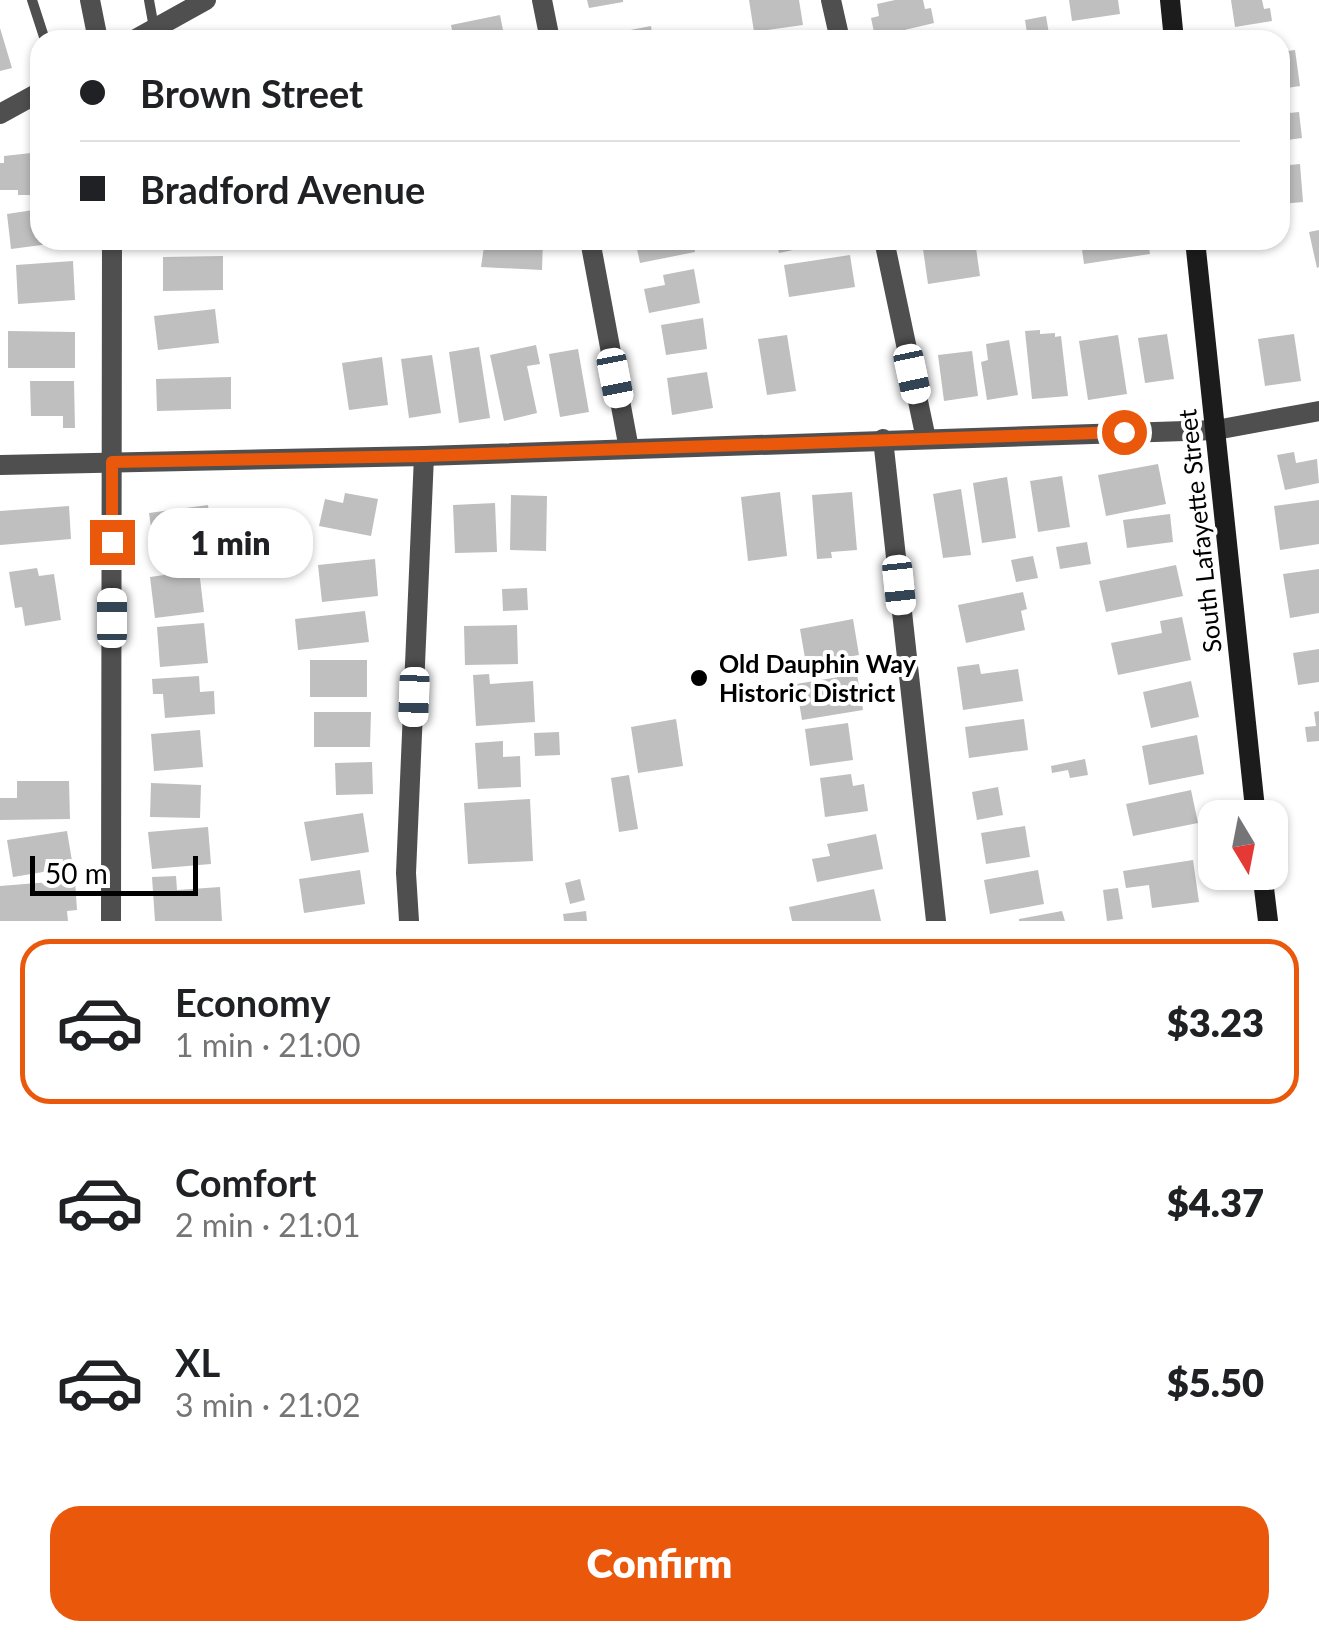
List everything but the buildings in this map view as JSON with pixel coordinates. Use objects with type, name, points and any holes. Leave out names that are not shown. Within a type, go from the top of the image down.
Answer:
[{"type":"street","points":[[90,0],[96,30]]},
{"type":"street","points":[[151,30],[206,0]]},
{"type":"street","points":[[542,0],[548,30]]},
{"type":"street","points":[[832,0],[838,30]]},
{"type":"street","points":[[1170,0],[1173,30]]},
{"type":"street","points":[[0,114],[30,98]]},
{"type":"street","points":[[111,921],[112,250]]},
{"type":"street","points":[[592,250],[628,449]]},
{"type":"street","points":[[886,250],[926,439]]},
{"type":"street","name":"South Lafayette Street","points":[[1196,250],[1254,800]]},
{"type":"street","points":[[0,465],[424,456],[1216,430],[1319,411]]},
{"type":"street","points":[[883,439],[936,921]]},
{"type":"street","points":[[409,921],[406,873],[424,456]]},
{"type":"street","points":[[1264,890],[1268,921]]},
{"type":"lane","points":[[32,0],[41,30]]},
{"type":"lane","points":[[149,0],[154,28]]},
{"type":"place","name":"Old Dauphin Way Historic District","points":[[699,678]]},
{"type":"route","points":[[112,542],[112,462],[424,456],[1124,432]]}]
